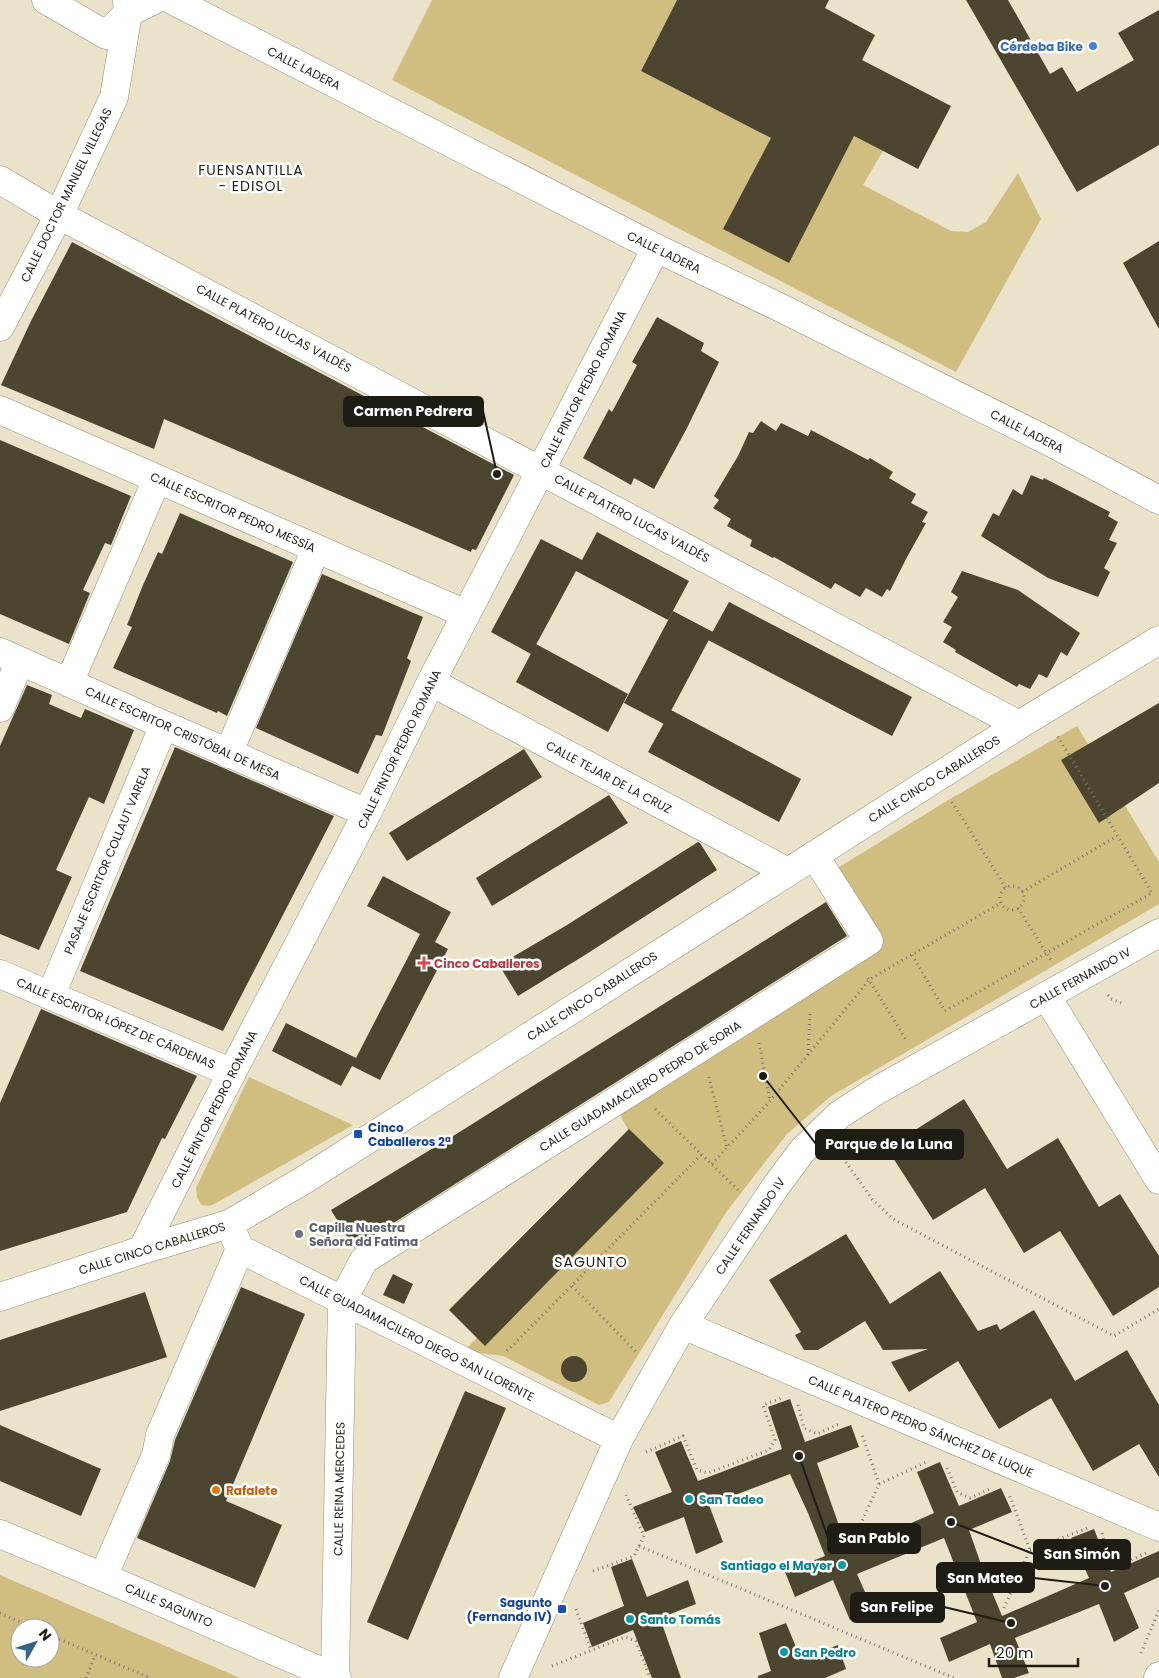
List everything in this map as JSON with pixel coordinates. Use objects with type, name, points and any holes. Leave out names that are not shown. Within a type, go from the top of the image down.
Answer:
[{"type":"street","points":[[46,0],[106,35],[128,7],[154,0]]},
{"type":"street","name":"CALLE LADERA","points":[[172,0],[656,248],[779,307],[1123,480],[1159,500]]},
{"type":"street","name":"CALLE DOCTOR MANUEL VILLEGAS","points":[[1,323],[59,215],[114,97],[128,7]]},
{"type":"street","name":"CALLE PLATERO LUCAS VALDÉS","points":[[0,180],[59,215],[1019,725]]},
{"type":"street","name":"CALLE PINTOR PEDRO ROMANA","points":[[142,1250],[367,813],[431,682],[656,248]]},
{"type":"street","name":"CALLE ESCRITOR PEDRO MESSÍA","points":[[0,410],[466,614]]},
{"type":"street","points":[[69,683],[157,479]]},
{"type":"street","points":[[228,754],[316,549]]},
{"type":"street","name":"CALLE CINCO CABALLEROS","points":[[0,1296],[142,1250],[235,1236],[312,1175],[1019,725],[1159,640]]},
{"type":"street","points":[[0,708],[10,657]]},
{"type":"street","name":"CALLE ESCRITOR CRISTÓBAL DE MESA","points":[[10,657],[228,754],[367,813]]},
{"type":"street","name":"CALLE TEJAR DE LA CRUZ","points":[[431,682],[788,872]]},
{"type":"street","name":"PASAJE ESCRITOR COLLAUT VARELA","points":[[51,995],[164,725]]},
{"type":"street","name":"CALLE GUADAMACILERO PEDRO DE SORIA","points":[[342,1301],[364,1260],[869,941],[814,855]]},
{"type":"street","name":"CALLE FERNANDO IV","points":[[513,1678],[631,1443],[661,1366],[683,1325],[802,1151],[839,1115],[876,1091],[1159,933]]},
{"type":"street","name":"CALLE ESCRITOR LÓPEZ DE CÁRDENAS","points":[[0,974],[232,1073]]},
{"type":"street","points":[[1056,992],[1159,1180]]},
{"type":"street","points":[[103,1577],[156,1455],[160,1435],[235,1236]]},
{"type":"street","name":"CALLE GUADAMACILERO DIEGO SAN LLORENTE","points":[[235,1236],[342,1301],[631,1443]]},
{"type":"street","name":"CALLE REINA MERCEDES","points":[[336,1678],[342,1301]]},
{"type":"street","name":"CALLE PLATERO PEDRO SÁNCHEZ DE LUQUE","points":[[683,1325],[1159,1527]]},
{"type":"street","name":"CALLE SAGUNTO","points":[[0,1534],[336,1678]]},
{"type":"path","points":[[912,955],[945,1011],[1152,893],[1042,711]]},
{"type":"path","points":[[937,777],[1006,888]]},
{"type":"path","points":[[1022,892],[1118,836]]},
{"type":"path","points":[[1013,886],[1022,892],[1023,902],[1018,908],[1011,910],[1002,903],[1001,894],[1006,888],[1013,886]]},
{"type":"path","points":[[712,1164],[770,1101],[870,979],[1002,903]]},
{"type":"path","points":[[1018,908],[1047,954],[1056,992]]},
{"type":"path","points":[[852,952],[921,1066]]},
{"type":"path","points":[[808,1055],[812,982],[809,979]]},
{"type":"path","points":[[752,1015],[770,1101]]},
{"type":"path","points":[[700,1048],[727,1149]]},
{"type":"path","points":[[635,1089],[742,1193],[762,1208]]},
{"type":"path","points":[[822,1132],[872,1199],[893,1219],[1114,1336],[1159,1309]]},
{"type":"path","points":[[494,1377],[503,1356],[702,1154]]},
{"type":"path","points":[[572,1286],[638,1354],[661,1366]]},
{"type":"path","points":[[631,1443],[640,1454],[683,1436],[697,1470],[708,1473],[769,1450],[775,1440],[763,1405],[788,1396]]},
{"type":"path","points":[[798,1402],[804,1428],[817,1434],[848,1420]]},
{"type":"path","points":[[858,1426],[880,1484]]},
{"type":"path","points":[[852,1543],[880,1484],[933,1459]]},
{"type":"path","points":[[946,1464],[957,1492],[970,1498],[996,1486]]},
{"type":"path","points":[[1007,1491],[1030,1550]]},
{"type":"path","points":[[592,1571],[634,1556],[644,1536],[625,1492],[621,1500]]},
{"type":"path","points":[[1004,1608],[1030,1550],[1090,1527]]},
{"type":"path","points":[[1101,1532],[1109,1557],[1122,1564],[1147,1553]]},
{"type":"path","points":[[639,1546],[954,1678]]},
{"type":"path","points":[[588,1579],[595,1562]]},
{"type":"path","points":[[572,1617],[579,1601]]},
{"type":"path","points":[[576,1608],[591,1650]]},
{"type":"path","points":[[1152,1672],[1159,1610]]},
{"type":"path","points":[[552,1666],[625,1637],[636,1641],[650,1678]]},
{"type":"path","points":[[60,1639],[150,1678]]},
{"type":"path","points":[[86,1678],[95,1655]]},
{"type":"path","points":[[549,1672],[555,1658]]},
{"type":"shaded area","points":[[432,0],[677,0],[641,71],[771,138],[724,229],[854,136],[883,151],[863,185],[951,231],[968,232],[986,222],[1018,173],[1041,219],[956,372],[392,80]]},
{"type":"shaded area","points":[[1077,726],[1159,862],[1159,904],[831,1096],[787,1134],[727,1211],[609,1402],[599,1405],[503,1356],[464,1351],[647,1166],[615,1105],[874,942],[831,872],[950,799]]},
{"type":"shaded area","points":[[249,1077],[353,1125],[218,1202],[210,1206],[201,1205],[197,1197],[196,1188]]},
{"type":"shaded area","points":[[0,1575],[240,1678],[0,1678]]},
{"type":"building","points":[[677,0],[829,0],[825,8],[875,35],[862,60],[951,106],[918,169],[854,136],[789,263],[723,229],[771,138],[641,71]]},
{"type":"building","points":[[966,0],[1008,0],[1050,74],[1062,67],[1077,92],[1134,60],[1118,33],[1159,10],[1159,145],[1077,192]]},
{"type":"building","points":[[1159,241],[1159,329],[1123,263]]},
{"type":"building","points":[[72,242],[514,475],[476,550],[472,549],[471,552],[164,419],[154,449],[1,385],[31,321]]},
{"type":"building","points":[[657,317],[704,343],[701,351],[719,362],[687,428],[654,489],[634,478],[631,485],[583,458],[609,409],[612,412],[637,365],[632,362]]},
{"type":"building","points":[[761,421],[776,431],[781,423],[808,436],[811,430],[868,460],[870,458],[893,472],[889,478],[916,494],[911,503],[928,512],[922,522],[926,523],[890,591],[887,589],[882,597],[866,588],[860,597],[835,583],[831,589],[774,557],[750,546],[752,540],[727,526],[731,519],[713,508],[719,500],[714,496],[738,456],[749,432],[753,433]]},
{"type":"building","points":[[0,440],[131,496],[111,545],[105,543],[83,590],[90,593],[69,644],[0,614]]},
{"type":"building","points":[[1031,475],[1043,480],[1044,478],[1110,512],[1108,516],[1118,522],[1109,540],[1117,543],[1104,568],[1110,572],[1098,597],[1048,578],[981,536],[993,513],[999,516],[1013,489],[1022,495]]},
{"type":"building","points":[[180,513],[293,562],[227,716],[113,668],[132,627],[127,625],[143,585],[158,552],[162,554]]},
{"type":"building","points":[[597,532],[689,581],[668,620],[576,571],[531,654],[491,632],[541,539],[582,560]]},
{"type":"building","points":[[962,571],[1018,590],[1080,633],[1067,656],[1061,652],[1047,678],[1039,674],[1030,689],[1019,684],[1017,687],[955,652],[956,650],[943,642],[952,627],[943,622],[958,597],[951,592]]},
{"type":"building","points":[[322,574],[423,617],[407,658],[411,661],[382,736],[376,735],[358,774],[256,728]]},
{"type":"building","points":[[729,602],[912,697],[892,736],[708,640]]},
{"type":"building","points":[[673,611],[713,632],[664,724],[624,703]]},
{"type":"building","points":[[536,644],[628,694],[608,732],[516,682]]},
{"type":"building","points":[[27,685],[52,695],[49,704],[81,718],[85,709],[134,730],[104,804],[89,797],[56,870],[72,877],[39,950],[0,934],[0,746]]},
{"type":"building","points":[[1159,703],[1159,783],[1099,823],[1061,760]]},
{"type":"building","points":[[671,710],[801,779],[779,822],[648,752]]},
{"type":"building","points":[[175,747],[334,816],[223,1031],[80,971]]},
{"type":"building","points":[[524,749],[542,777],[407,861],[389,833]]},
{"type":"building","points":[[609,795],[628,823],[492,906],[476,878]]},
{"type":"building","points":[[698,842],[717,870],[518,996],[499,965],[567,925]]},
{"type":"building","points":[[383,876],[451,912],[435,942],[448,949],[380,1080],[352,1066],[341,1086],[272,1051],[286,1023],[356,1058],[420,934],[367,906]]},
{"type":"building","points":[[826,902],[847,936],[354,1248],[331,1210],[458,1133]]},
{"type":"building","points":[[41,1009],[197,1076],[165,1139],[162,1138],[127,1212],[0,1251],[0,1103]]},
{"type":"building","points":[[964,1099],[1007,1169],[1058,1138],[1099,1207],[1120,1194],[1159,1256],[1159,1287],[1113,1316],[1060,1231],[1024,1253],[985,1188],[933,1220],[886,1147]]},
{"type":"building","points":[[629,1129],[664,1163],[485,1346],[449,1310]]},
{"type":"building","points":[[846,1234],[890,1304],[940,1271],[978,1331],[997,1324],[1000,1330],[1034,1310],[1075,1381],[1127,1350],[1159,1405],[1159,1477],[1139,1444],[1093,1471],[1051,1398],[999,1429],[958,1361],[909,1392],[891,1362],[928,1349],[883,1350],[865,1321],[818,1350],[804,1350],[795,1335],[801,1332],[769,1280]]},
{"type":"building","points":[[393,1274],[413,1284],[404,1304],[383,1295]]},
{"type":"building","points":[[241,1287],[305,1314],[226,1501],[282,1525],[255,1588],[137,1538],[170,1461],[175,1440]]},
{"type":"building","points":[[145,1292],[167,1357],[0,1411],[0,1340]]},
{"type":"building","points":[[574,1356],[584,1359],[587,1369],[584,1379],[574,1382],[564,1379],[561,1369],[564,1359]]},
{"type":"building","points":[[465,1391],[506,1408],[408,1640],[367,1622]]},
{"type":"building","points":[[790,1399],[805,1442],[851,1425],[859,1447],[817,1463],[848,1551],[934,1513],[917,1472],[940,1462],[959,1506],[1001,1488],[1012,1512],[969,1530],[1002,1616],[1089,1578],[1071,1538],[1094,1529],[1111,1572],[1159,1551],[1159,1577],[1124,1593],[1139,1628],[1114,1642],[1099,1604],[1015,1638],[1029,1673],[1014,1678],[1002,1678],[990,1644],[949,1662],[940,1638],[977,1622],[944,1538],[857,1574],[873,1610],[850,1620],[833,1580],[795,1597],[785,1572],[825,1556],[790,1474],[709,1505],[723,1542],[696,1554],[684,1517],[645,1532],[633,1507],[672,1492],[655,1452],[681,1441],[698,1481],[782,1449],[768,1407]]},
{"type":"building","points":[[0,1425],[101,1469],[81,1516],[0,1481]]},
{"type":"building","name":"Santo Tomás","points":[[632,1559],[647,1597],[688,1580],[696,1604],[660,1618],[681,1678],[652,1678],[633,1630],[592,1647],[583,1623],[624,1606],[611,1567]]},
{"type":"building","name":"San Pedro","points":[[786,1623],[801,1659],[838,1645],[846,1669],[825,1678],[758,1678],[758,1676],[771,1671],[759,1633]]},
{"type":"place","name":"Córdoba Bike","points":[[1093,46]]},
{"type":"place","name":"Carmen Pedrera","points":[[497,474]]},
{"type":"place","name":"Cinco Caballeros","points":[[424,963]]},
{"type":"place","name":"Parque de la Luna","points":[[763,1076]]},
{"type":"place","name":"Cinco Caballeros 2ª","points":[[358,1134]]},
{"type":"place","name":"Capilla Nuestra Señora dd Fatima","points":[[299,1234]]},
{"type":"place","name":"San Pablo","points":[[799,1456]]},
{"type":"place","name":"Rafalete","points":[[216,1490]]},
{"type":"place","name":"San Tadeo","points":[[689,1499]]},
{"type":"place","name":"San Simón","points":[[951,1522]]},
{"type":"place","name":"Santiago el Mayor","points":[[842,1565]]},
{"type":"place","name":"San Mateo","points":[[1105,1586]]},
{"type":"place","name":"Sagunto (Fernando IV)","points":[[562,1609]]},
{"type":"place","name":"Santo Tomás","points":[[630,1619]]},
{"type":"place","name":"San Felipe","points":[[1011,1623]]},
{"type":"place","name":"San Pedro","points":[[784,1652]]},
{"type":"district","name":"FUENSANTILLA - EDISOL","points":[[251,178]]},
{"type":"district","name":"SAGUNTO","points":[[591,1262]]}]
